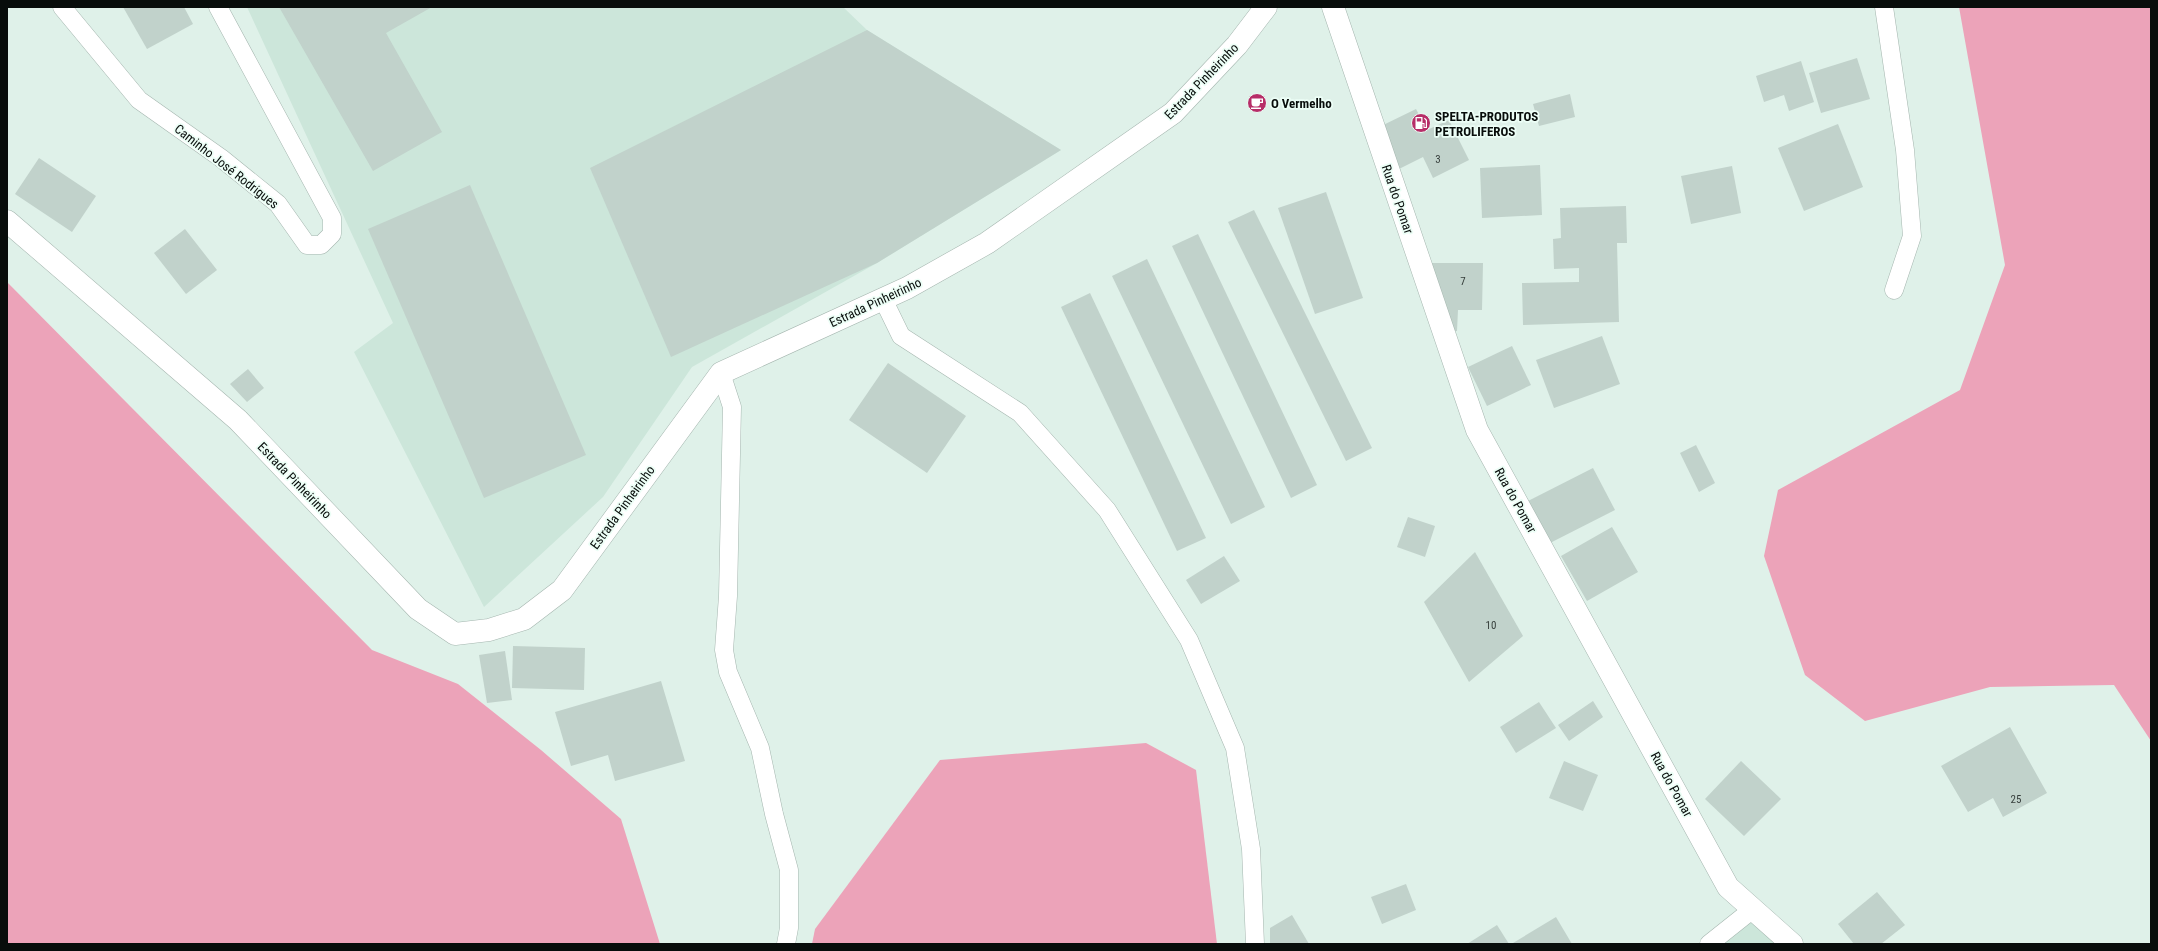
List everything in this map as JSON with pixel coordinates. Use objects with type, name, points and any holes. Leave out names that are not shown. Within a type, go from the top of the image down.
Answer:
[{"type":"street","name":"Estrada Pinheirinho","points":[[7,222],[238,420],[418,609],[455,634],[489,630],[524,619],[562,590],[721,373],[883,300],[987,243],[1173,113],[1237,44],[1266,7]]},
{"type":"street","name":"Rua do Pomar","points":[[1333,7],[1477,430],[1728,887],[1792,944]]},
{"type":"lane","name":"Caminho José Rodrigues","points":[[62,7],[139,100],[220,158],[278,204],[307,245],[321,245],[332,234],[332,218],[218,7]]},
{"type":"lane","points":[[1884,7],[1904,150],[1912,236],[1894,290]]},
{"type":"lane","points":[[883,300],[901,336],[1020,413],[1107,510],[1189,640],[1235,748],[1251,849],[1256,944]]},
{"type":"lane","points":[[721,373],[732,407],[728,596],[724,650],[728,672],[760,748],[774,814],[789,870],[789,928],[786,944]]},
{"type":"lane","points":[[1709,944],[1753,908]]},
{"type":"shaded area","points":[[247,7],[843,7],[867,30],[1061,150],[877,263],[692,367],[603,497],[484,607],[354,352],[393,323]]},
{"type":"shaded area","points":[[1959,7],[2151,7],[2151,741],[2114,685],[1990,687],[1865,721],[1805,675],[1764,556],[1778,490],[1960,390],[2005,265]]},
{"type":"shaded area","points":[[7,282],[372,650],[458,684],[541,750],[621,819],[660,944],[7,944]]},
{"type":"shaded area","points":[[1146,743],[1196,770],[1217,944],[812,944],[815,929],[940,760]]},
{"type":"shaded area","points":[[1753,909],[1792,944],[1709,944]]},
{"type":"building","points":[[123,7],[184,7],[193,24],[147,49]]},
{"type":"building","points":[[279,7],[432,7],[386,33],[442,132],[373,171]]},
{"type":"building","points":[[867,30],[1061,150],[877,263],[671,357],[590,168]]},
{"type":"building","points":[[1857,58],[1870,99],[1821,113],[1809,73]]},
{"type":"building","points":[[1801,61],[1814,102],[1789,111],[1784,95],[1764,102],[1756,76]]},
{"type":"building","points":[[1570,94],[1575,117],[1539,126],[1533,104]]},
{"type":"building","points":[[1416,109],[1427,130],[1449,120],[1469,160],[1433,178],[1423,157],[1395,171],[1375,129]]},
{"type":"building","points":[[1838,124],[1863,187],[1804,211],[1778,148]]},
{"type":"building","points":[[39,158],[96,196],[72,232],[15,194]]},
{"type":"building","points":[[1540,165],[1542,215],[1482,218],[1480,168]]},
{"type":"building","points":[[1732,166],[1741,213],[1691,224],[1681,176]]},
{"type":"building","points":[[470,185],[586,455],[484,498],[368,229]]},
{"type":"building","points":[[1326,192],[1363,298],[1315,314],[1278,208]]},
{"type":"building","points":[[1626,206],[1627,243],[1617,243],[1619,322],[1523,325],[1522,283],[1579,282],[1579,268],[1554,269],[1553,239],[1561,238],[1560,208]]},
{"type":"building","points":[[1254,210],[1372,448],[1346,461],[1228,222]]},
{"type":"building","points":[[185,229],[217,270],[186,294],[154,253]]},
{"type":"building","points":[[1198,234],[1317,485],[1291,498],[1172,246]]},
{"type":"building","points":[[1147,259],[1265,507],[1231,524],[1112,276]]},
{"type":"building","points":[[1427,263],[1483,263],[1482,310],[1458,310],[1457,331],[1437,331]]},
{"type":"building","points":[[1090,293],[1206,538],[1177,551],[1061,307]]},
{"type":"building","points":[[1602,336],[1620,384],[1554,408],[1536,360]]},
{"type":"building","points":[[1512,346],[1531,385],[1487,406],[1468,367]]},
{"type":"building","points":[[888,363],[966,416],[927,473],[849,420]]},
{"type":"building","points":[[248,369],[264,388],[247,402],[230,384]]},
{"type":"building","points":[[1696,445],[1715,483],[1699,492],[1680,453]]},
{"type":"building","points":[[1593,468],[1615,510],[1550,543],[1528,501]]},
{"type":"building","points":[[1408,517],[1435,526],[1425,557],[1397,547]]},
{"type":"building","points":[[1612,527],[1638,572],[1587,601],[1561,556]]},
{"type":"building","points":[[1475,552],[1523,636],[1469,682],[1424,602]]},
{"type":"building","points":[[1224,556],[1240,581],[1201,604],[1186,580]]},
{"type":"building","points":[[513,646],[585,648],[584,690],[512,688]]},
{"type":"building","points":[[505,651],[512,700],[487,703],[479,655]]},
{"type":"building","points":[[661,681],[685,761],[615,781],[608,755],[571,766],[555,712]]},
{"type":"building","points":[[1593,701],[1603,717],[1569,741],[1558,725]]},
{"type":"building","points":[[1539,702],[1556,728],[1516,753],[1500,727]]},
{"type":"building","points":[[2010,727],[2047,793],[2003,817],[1993,798],[1968,812],[1941,766]]},
{"type":"building","points":[[1564,761],[1598,775],[1583,811],[1549,798]]},
{"type":"building","points":[[1741,761],[1781,799],[1744,836],[1705,799]]},
{"type":"building","points":[[1406,884],[1416,910],[1382,924],[1371,897]]},
{"type":"building","points":[[1877,892],[1905,925],[1881,944],[1854,944],[1838,924]]},
{"type":"building","points":[[1292,915],[1309,944],[1270,944],[1270,928]]},
{"type":"building","points":[[1556,917],[1572,944],[1513,944],[1513,943]]},
{"type":"building","points":[[1497,925],[1509,944],[1467,944]]},
{"type":"place","name":"O Vermelho","points":[[1257,103]]},
{"type":"place","name":"SPELTA-PRODUTOS PETROLIFEROS","points":[[1421,123]]}]
